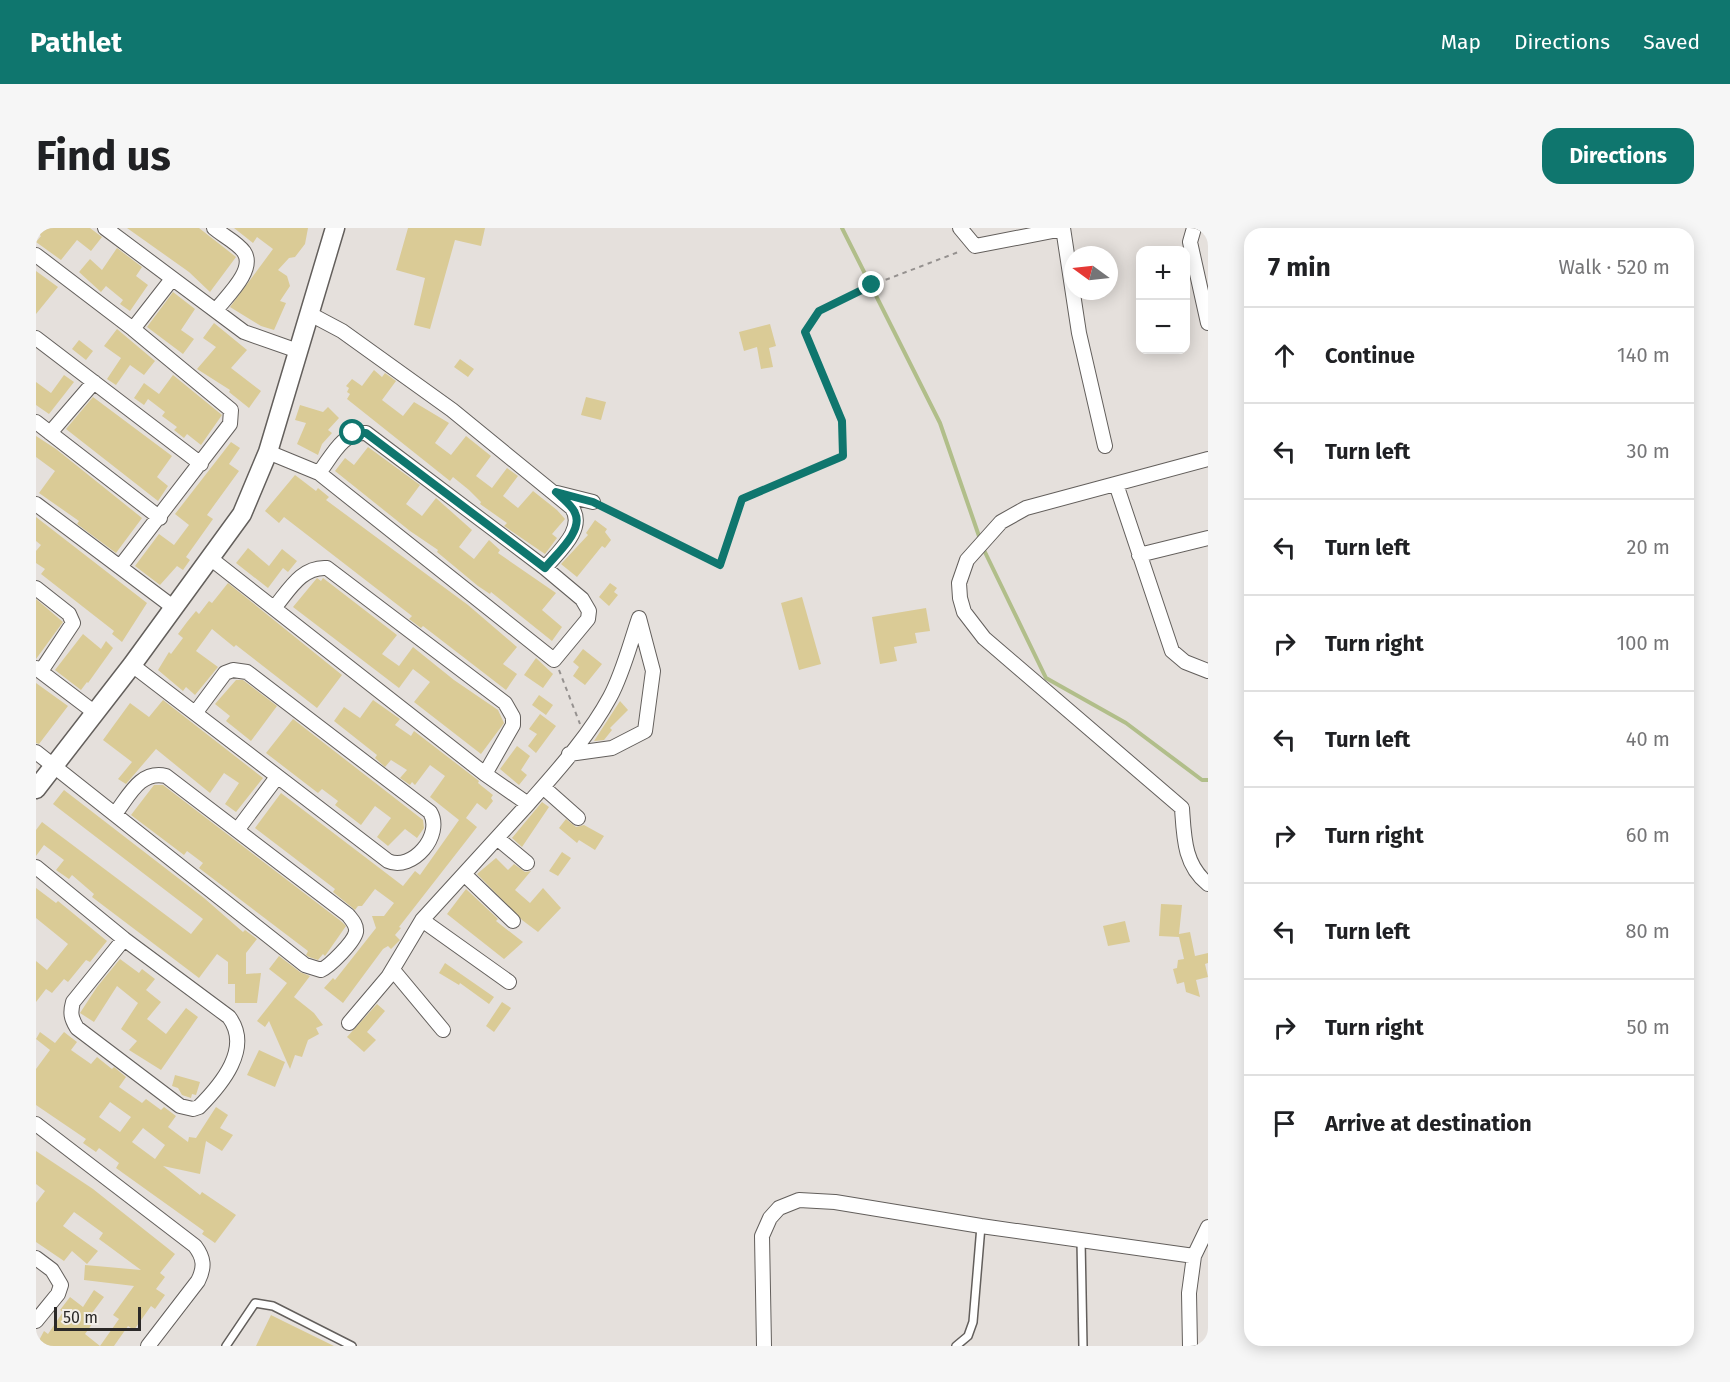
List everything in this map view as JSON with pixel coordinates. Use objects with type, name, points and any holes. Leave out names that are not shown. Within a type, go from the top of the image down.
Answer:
[{"type":"street","points":[[105,228],[244,332],[298,351]]},
{"type":"street","points":[[213,228],[244,252],[247,266],[243,275],[216,310]]},
{"type":"street","points":[[36,789],[132,665],[242,514],[268,452],[335,228]]},
{"type":"street","points":[[960,228],[975,246],[1063,228],[1079,333],[1105,446]]},
{"type":"street","points":[[1194,228],[1190,242],[1208,323]]},
{"type":"street","points":[[36,255],[133,329],[231,410],[231,424],[120,567]]},
{"type":"street","points":[[133,329],[172,279]]},
{"type":"street","points":[[310,314],[342,331],[452,410],[556,492],[572,508],[577,522],[575,530],[545,568]]},
{"type":"street","points":[[36,338],[201,464]]},
{"type":"street","points":[[51,433],[94,382]]},
{"type":"street","points":[[36,422],[160,518]]},
{"type":"street","points":[[268,452],[319,473],[554,660],[588,619],[589,611],[582,599],[545,568],[366,433],[353,433],[346,437],[319,473]]},
{"type":"street","points":[[1208,459],[1026,508],[1001,522],[967,560],[959,583],[964,612],[984,638],[1182,808],[1187,856],[1198,876],[1208,884]]},
{"type":"street","points":[[1116,484],[1172,651],[1185,662],[1208,671]]},
{"type":"street","points":[[556,492],[593,502]]},
{"type":"street","points":[[36,504],[173,607]]},
{"type":"street","points":[[1139,555],[1208,538]]},
{"type":"street","points":[[210,558],[485,774],[528,804]]},
{"type":"street","points":[[275,607],[304,573],[311,569],[327,568],[505,703],[513,717],[513,725],[485,774]]},
{"type":"street","points":[[36,588],[69,614],[74,623],[39,669],[94,712]]},
{"type":"street","points":[[350,1023],[393,970],[422,920],[543,787],[569,754],[586,734],[610,698],[639,618],[653,671],[645,731],[612,748],[569,754]]},
{"type":"street","points":[[132,665],[396,865],[412,860],[434,835],[435,819],[430,812],[247,672],[233,670],[225,673],[196,712]]},
{"type":"street","points":[[36,752],[305,965],[321,970],[329,967],[356,934],[353,920],[238,829],[166,776],[157,774],[144,777],[115,814]]},
{"type":"street","points":[[238,829],[278,777]]},
{"type":"street","points":[[543,787],[578,818]]},
{"type":"street","points":[[497,838],[527,862]]},
{"type":"street","points":[[36,867],[124,939],[230,1017],[239,1037],[234,1061],[199,1107],[193,1109],[180,1106],[77,1028],[72,1021],[73,1002],[124,939]]},
{"type":"street","points":[[464,874],[513,921]]},
{"type":"street","points":[[422,920],[509,982]]},
{"type":"street","points":[[393,970],[443,1030]]},
{"type":"street","points":[[36,1124],[195,1245],[201,1254],[203,1271],[198,1281],[148,1346]]},
{"type":"street","points":[[764,1346],[762,1236],[770,1218],[779,1208],[799,1200],[835,1202],[981,1226],[1194,1256]]},
{"type":"street","points":[[1190,1346],[1189,1293],[1194,1256],[1208,1227]]},
{"type":"street","points":[[36,1258],[52,1270],[61,1285],[58,1294],[36,1321]]},
{"type":"lane","points":[[956,1346],[968,1336],[973,1322],[981,1226]]},
{"type":"lane","points":[[1081,1240],[1083,1346]]},
{"type":"lane","points":[[226,1346],[255,1303],[273,1306],[352,1346]]},
{"type":"path","points":[[593,502],[720,565],[742,499],[843,456],[842,421],[805,332],[819,311],[872,285],[975,246]]},
{"type":"path","points":[[554,660],[586,734]]},
{"type":"building","points":[[36,228],[90,228],[102,237],[91,251],[77,240],[61,260],[36,242],[41,236],[36,232]]},
{"type":"building","points":[[127,228],[199,228],[236,257],[210,292],[189,272]]},
{"type":"building","points":[[234,228],[308,228],[305,244],[295,257],[289,258],[278,270],[287,276],[290,286],[280,301],[286,303],[274,330],[261,326],[230,307],[273,249],[257,237],[253,243]]},
{"type":"building","points":[[408,228],[485,228],[481,246],[455,240],[430,329],[414,325],[425,278],[396,270]]},
{"type":"building","points":[[117,248],[142,267],[136,276],[148,285],[130,311],[120,304],[123,300],[106,286],[101,292],[79,272],[90,259],[102,270]]},
{"type":"building","points":[[36,271],[58,287],[36,314]]},
{"type":"building","points":[[173,292],[195,309],[181,330],[194,339],[183,354],[147,327]]},
{"type":"building","points":[[214,323],[247,350],[231,368],[261,391],[249,408],[229,392],[230,390],[197,369],[216,347],[203,338]]},
{"type":"building","points":[[770,324],[776,346],[769,348],[773,367],[761,369],[757,347],[744,351],[739,332]]},
{"type":"building","points":[[117,329],[155,361],[144,375],[130,365],[116,385],[107,379],[121,358],[104,346]]},
{"type":"building","points":[[79,340],[93,351],[86,360],[72,349]]},
{"type":"building","points":[[460,359],[474,369],[468,377],[454,367]]},
{"type":"building","points":[[374,370],[382,377],[385,373],[396,381],[382,400],[403,416],[414,402],[449,423],[435,443],[451,455],[466,436],[491,456],[476,476],[492,488],[507,468],[518,476],[503,496],[518,508],[533,491],[557,510],[565,519],[552,534],[557,538],[545,554],[504,526],[507,523],[480,504],[481,502],[469,490],[453,477],[450,481],[347,399],[350,394],[346,386],[352,379],[362,386]]},
{"type":"building","points":[[64,375],[74,382],[49,414],[36,405],[36,382],[51,393]]},
{"type":"building","points":[[173,375],[222,415],[201,445],[187,434],[184,438],[174,430],[177,427],[162,416],[165,412],[148,399],[144,405],[134,398],[144,383],[159,394]]},
{"type":"building","points":[[93,397],[172,456],[157,477],[168,486],[158,501],[66,429]]},
{"type":"building","points":[[586,397],[606,402],[601,420],[581,415]]},
{"type":"building","points":[[300,405],[323,412],[328,407],[339,418],[328,430],[332,433],[322,444],[318,455],[297,444],[306,423],[295,420]]},
{"type":"building","points":[[36,436],[56,449],[142,518],[116,553],[77,524],[79,521],[39,493],[55,471],[36,457]]},
{"type":"building","points":[[231,442],[240,448],[229,464],[239,471],[207,515],[213,519],[186,557],[190,560],[183,570],[177,566],[160,585],[135,566],[159,534],[174,545],[189,525],[175,514]]},
{"type":"building","points":[[368,447],[420,485],[406,504],[422,516],[436,498],[472,530],[459,547],[474,559],[489,540],[500,550],[498,553],[556,593],[542,610],[562,627],[552,641],[491,592],[490,594],[478,586],[437,552],[438,550],[410,531],[335,471],[345,458],[354,465]]},
{"type":"building","points":[[295,475],[316,491],[318,488],[329,497],[326,500],[468,605],[517,647],[503,664],[517,674],[506,690],[423,626],[421,628],[409,619],[412,616],[284,517],[279,523],[265,511]]},
{"type":"building","points":[[36,517],[147,603],[122,642],[112,634],[114,631],[41,574],[45,569],[36,563],[36,551],[41,545],[36,541]]},
{"type":"building","points":[[595,520],[607,529],[605,532],[611,540],[605,548],[602,546],[577,577],[561,564],[588,535],[586,533]]},
{"type":"building","points":[[248,548],[269,566],[282,549],[297,561],[288,572],[283,568],[268,588],[236,563]]},
{"type":"building","points":[[317,578],[321,581],[323,578],[397,635],[382,654],[399,666],[413,647],[454,680],[498,710],[504,723],[481,754],[414,702],[430,682],[413,669],[399,688],[293,607]]},
{"type":"building","points":[[228,583],[342,675],[317,708],[212,629],[196,651],[218,667],[195,695],[186,687],[183,691],[158,670],[169,652],[171,654],[183,638],[178,634],[187,622],[196,611],[199,614],[209,601],[212,603]]},
{"type":"building","points":[[610,583],[617,588],[614,592],[618,595],[609,606],[599,597]]},
{"type":"building","points":[[802,597],[821,664],[799,670],[781,603]]},
{"type":"building","points":[[36,599],[63,622],[36,659]]},
{"type":"building","points":[[926,608],[930,631],[915,633],[917,643],[894,647],[897,661],[880,664],[872,617]]},
{"type":"building","points":[[83,634],[101,649],[106,641],[113,648],[81,690],[55,670]]},
{"type":"building","points":[[583,649],[602,664],[585,685],[573,676],[579,667],[573,662]]},
{"type":"building","points":[[536,658],[553,674],[543,688],[524,675]]},
{"type":"building","points":[[236,680],[243,680],[277,706],[251,741],[226,721],[230,716],[215,704]]},
{"type":"building","points":[[36,683],[68,706],[39,744],[36,743]]},
{"type":"building","points":[[539,695],[553,705],[546,715],[532,705]]},
{"type":"building","points":[[163,700],[263,778],[236,812],[225,804],[239,783],[224,773],[210,793],[156,749],[126,784],[118,779],[132,762],[103,740],[130,703],[149,717]]},
{"type":"building","points":[[373,700],[400,719],[395,725],[411,736],[414,731],[479,781],[478,783],[493,795],[491,798],[493,801],[486,810],[477,803],[466,818],[477,827],[399,927],[401,928],[395,935],[400,940],[391,949],[388,946],[383,949],[343,1003],[324,988],[333,978],[335,980],[376,928],[372,916],[384,916],[394,903],[375,889],[362,906],[358,906],[355,910],[333,892],[335,889],[255,828],[281,793],[403,886],[415,871],[420,875],[459,820],[430,797],[445,776],[430,765],[415,785],[412,782],[410,785],[400,778],[407,770],[391,760],[385,767],[375,758],[377,755],[334,721],[344,707],[360,718]]},
{"type":"building","points":[[620,701],[628,710],[610,728],[612,730],[604,740],[594,741]]},
{"type":"building","points":[[540,714],[556,726],[536,753],[528,746],[537,734],[529,729]]},
{"type":"building","points":[[293,719],[423,820],[424,828],[417,838],[405,829],[388,846],[377,837],[391,818],[375,806],[361,825],[335,805],[338,801],[322,789],[318,793],[266,753]]},
{"type":"building","points":[[517,746],[530,756],[521,770],[527,775],[519,785],[500,769]]},
{"type":"building","points":[[154,785],[163,785],[346,926],[325,956],[323,954],[318,960],[306,955],[308,951],[199,868],[203,863],[187,851],[184,855],[131,815]]},
{"type":"building","points":[[64,790],[204,898],[243,932],[245,930],[257,939],[246,953],[246,974],[261,973],[257,1003],[235,1003],[235,984],[228,984],[228,962],[217,954],[199,978],[92,897],[94,894],[72,875],[69,879],[56,870],[64,860],[44,845],[36,856],[36,830],[42,822],[191,934],[203,919],[53,804]]},
{"type":"building","points":[[542,802],[549,807],[522,847],[512,838]]},
{"type":"building","points":[[566,819],[576,827],[584,825],[604,836],[595,850],[579,840],[577,843],[559,828]]},
{"type":"building","points":[[562,852],[571,858],[558,876],[549,871]]},
{"type":"building","points":[[496,858],[508,870],[514,864],[525,872],[531,871],[515,890],[530,903],[543,888],[561,908],[538,932],[522,920],[477,874]]},
{"type":"building","points":[[36,888],[56,903],[58,901],[107,941],[90,962],[86,960],[68,982],[64,979],[52,993],[46,989],[36,1002],[36,961],[47,970],[68,944],[36,918]]},
{"type":"building","points":[[466,889],[498,919],[496,921],[523,942],[504,959],[447,914]]},
{"type":"building","points":[[1161,904],[1182,905],[1179,934],[1190,932],[1195,956],[1208,953],[1208,963],[1205,964],[1208,977],[1196,980],[1200,997],[1186,992],[1184,982],[1177,984],[1173,969],[1177,968],[1178,960],[1184,959],[1179,937],[1159,936]]},
{"type":"building","points":[[1125,921],[1130,942],[1108,946],[1103,926]]},
{"type":"building","points":[[279,956],[300,972],[310,976],[294,997],[314,1013],[323,1025],[316,1028],[319,1034],[308,1040],[302,1057],[295,1055],[290,1069],[269,1021],[265,1027],[257,1021],[287,983],[269,969]]},
{"type":"building","points":[[120,959],[139,973],[142,969],[155,979],[146,990],[161,1002],[147,1019],[166,1034],[186,1008],[198,1017],[161,1070],[129,1050],[137,1041],[121,1029],[138,1003],[117,986],[94,1022],[80,1013],[97,987]]},
{"type":"building","points":[[445,963],[494,997],[489,1004],[460,983],[459,985],[439,973]]},
{"type":"building","points":[[502,1002],[511,1008],[494,1032],[486,1026]]},
{"type":"building","points":[[377,1004],[385,1011],[367,1032],[376,1040],[364,1052],[347,1037]]},
{"type":"building","points":[[40,1032],[55,1043],[64,1032],[77,1042],[71,1050],[91,1064],[97,1057],[126,1077],[119,1087],[142,1103],[146,1099],[161,1110],[164,1107],[176,1116],[168,1127],[188,1142],[189,1137],[196,1138],[216,1107],[228,1115],[220,1128],[233,1135],[222,1151],[206,1141],[200,1174],[163,1166],[200,1195],[202,1192],[236,1215],[215,1243],[202,1234],[204,1231],[116,1168],[119,1163],[99,1148],[96,1152],[83,1143],[86,1139],[36,1105],[36,1069],[50,1050],[36,1039]],"holes":[[[110,1102],[131,1117],[120,1132],[99,1117]],[[143,1128],[165,1145],[155,1159],[132,1142]]]},
{"type":"building","points":[[259,1050],[285,1062],[275,1087],[247,1075]]},
{"type":"building","points":[[175,1075],[200,1082],[196,1095],[192,1094],[191,1098],[182,1095],[178,1088],[172,1086]]},
{"type":"building","points":[[36,1151],[93,1189],[175,1254],[160,1273],[165,1277],[156,1289],[165,1295],[155,1309],[151,1306],[134,1330],[128,1326],[114,1346],[100,1346],[119,1319],[113,1315],[134,1286],[84,1280],[85,1265],[141,1270],[99,1239],[103,1233],[74,1212],[63,1226],[98,1251],[87,1264],[72,1251],[64,1261],[36,1242],[36,1203],[45,1191],[36,1184]]},
{"type":"building","points":[[94,1290],[104,1297],[92,1313],[97,1317],[85,1334],[100,1346],[36,1346],[44,1331],[48,1334],[63,1312],[60,1310],[70,1297],[83,1307]]},
{"type":"building","points":[[271,1315],[285,1322],[334,1346],[256,1346]]},
{"type":"waterway","points":[[842,228],[940,423],[980,539]]},
{"type":"waterway","points":[[982,546],[1046,678],[1126,723],[1202,780],[1208,780]]},
{"type":"route","points":[[353,433],[366,433],[545,568],[575,530],[577,522],[572,508],[556,492],[593,502],[720,565],[742,499],[843,456],[842,421],[805,332],[819,311],[872,285]]}]
